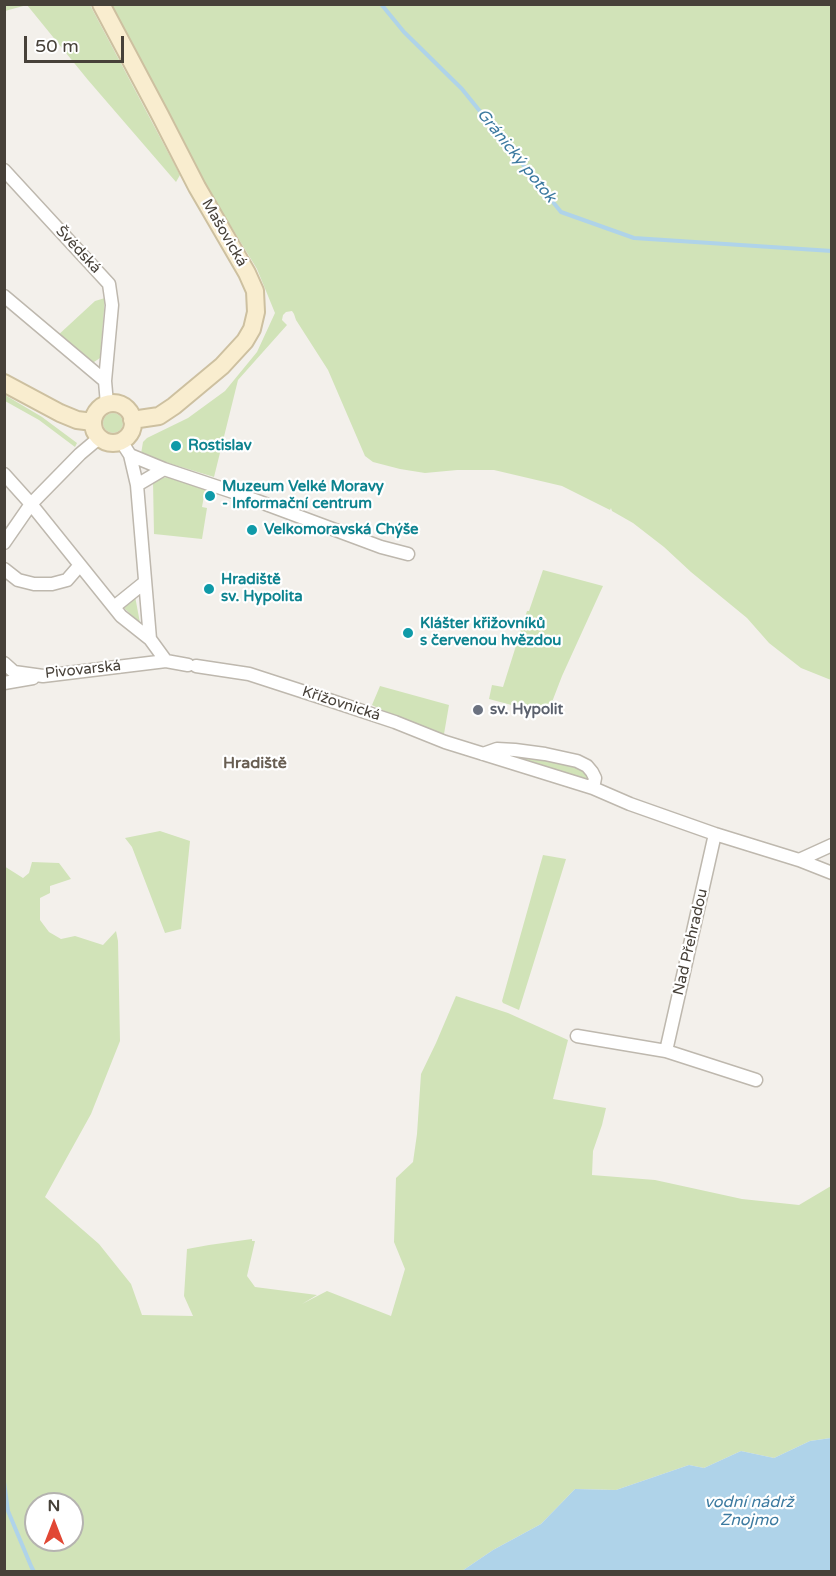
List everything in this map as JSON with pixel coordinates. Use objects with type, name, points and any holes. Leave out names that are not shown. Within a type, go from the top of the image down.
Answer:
[{"type":"street","name":"Mašovická","points":[[101,4],[196,186],[247,273],[255,291],[256,312],[252,329],[245,341],[222,366],[159,416],[132,420]]},
{"type":"street","name":"Švédská","points":[[4,170],[109,284],[112,305],[105,381],[107,404]]},
{"type":"street","points":[[4,296],[105,381]]},
{"type":"street","points":[[4,383],[60,413],[77,420],[93,422]]},
{"type":"street","points":[[150,639],[137,485],[126,448],[132,420],[123,406],[107,404],[97,411],[93,422],[93,428],[99,438],[126,448],[164,469],[381,547],[408,554]]},
{"type":"street","points":[[4,543],[31,504],[99,438]]},
{"type":"street","points":[[137,485],[164,469]]},
{"type":"street","points":[[4,474],[31,504],[114,608],[150,639],[166,661]]},
{"type":"street","points":[[4,569],[18,580],[34,584],[52,584],[67,580],[80,565]]},
{"type":"street","points":[[114,608],[145,582]]},
{"type":"street","name":"Křížovnická","points":[[166,661],[249,674],[395,722],[445,742],[593,788],[630,804],[799,860],[831,873]]},
{"type":"street","name":"Pivovarská","points":[[4,663],[14,672],[43,676],[166,661]]},
{"type":"street","points":[[4,684],[43,676]]},
{"type":"street","name":"Křížovnická","points":[[483,754],[497,749],[515,750],[577,761],[587,766],[592,772],[595,778],[593,788]]},
{"type":"street","name":"Nad Přehradou","points":[[666,1050],[715,834]]},
{"type":"street","points":[[799,860],[831,845]]},
{"type":"street","points":[[577,1036],[666,1050],[756,1080]]},
{"type":"green space","points":[[5,4],[90,5],[180,175],[176,182],[27,5],[5,11]]},
{"type":"green space","points":[[111,5],[831,5],[831,680],[801,668],[769,643],[747,618],[664,547],[633,523],[612,511],[611,508],[610,510],[562,486],[494,470],[425,473],[373,462],[365,456],[328,370],[292,311],[283,315],[282,320],[287,325],[238,380],[214,477],[141,454],[143,442],[147,438],[188,418],[225,391],[257,352],[275,313],[257,269],[204,182]]},
{"type":"green space","points":[[105,298],[100,358],[91,364],[56,337],[95,301]]},
{"type":"green space","points":[[5,395],[42,417],[77,443],[75,447],[39,420],[5,401]]},
{"type":"green space","points":[[109,413],[117,413],[123,419],[123,427],[117,433],[109,433],[103,427],[103,419]]},
{"type":"green space","points":[[170,476],[197,483],[205,490],[202,507],[207,508],[202,539],[154,534],[153,481]]},
{"type":"green space","points":[[543,570],[603,586],[562,676],[549,715],[489,699],[492,685],[503,687],[527,611],[529,611]]},
{"type":"green space","points":[[135,596],[140,623],[122,606]]},
{"type":"green space","points":[[380,686],[449,705],[444,734],[394,716],[372,705]]},
{"type":"green space","points":[[509,753],[579,765],[590,778],[587,780],[497,754]]},
{"type":"green space","points":[[160,831],[190,841],[181,929],[165,933],[132,847],[125,838]]},
{"type":"green space","points":[[543,855],[566,859],[519,1010],[502,1001]]},
{"type":"green space","points":[[32,862],[59,863],[71,879],[50,886],[50,893],[40,898],[40,920],[49,932],[61,939],[75,936],[103,945],[116,931],[120,1041],[91,1114],[45,1197],[99,1244],[131,1284],[142,1315],[193,1316],[184,1296],[187,1249],[252,1239],[255,1241],[247,1276],[255,1287],[317,1295],[302,1304],[327,1291],[391,1316],[405,1269],[394,1242],[396,1178],[413,1162],[421,1074],[456,996],[508,1013],[568,1040],[553,1099],[606,1108],[593,1151],[592,1175],[655,1180],[742,1199],[799,1205],[831,1186],[831,1438],[810,1441],[774,1458],[741,1451],[704,1468],[689,1465],[616,1490],[575,1489],[541,1524],[493,1550],[462,1571],[5,1571],[4,866],[23,878],[29,873]]},
{"type":"water","name":"vodní nádrž Znojmo","points":[[831,1438],[831,1571],[462,1571],[493,1550],[541,1524],[575,1489],[616,1490],[689,1465],[704,1468],[741,1451],[774,1458],[810,1441]]},
{"type":"waterway","name":"Gránický potok","points":[[381,4],[404,32],[462,89],[561,212],[634,238],[832,251]]},
{"type":"waterway","points":[[4,1482],[8,1511],[34,1572]]},
{"type":"place","name":"Rostislav","points":[[176,446]]},
{"type":"place","name":"Muzeum Velké Moravy - Informační centrum","points":[[210,496]]},
{"type":"place","name":"Velkomoravská Chýše","points":[[252,530]]},
{"type":"place","name":"Hradiště sv. Hypolita","points":[[209,589]]},
{"type":"place","name":"Klášter křižovníků s červenou hvězdou","points":[[408,633]]},
{"type":"place","name":"sv. Hypolit","points":[[478,710]]},
{"type":"district","name":"Hradiště","points":[[255,764]]}]
